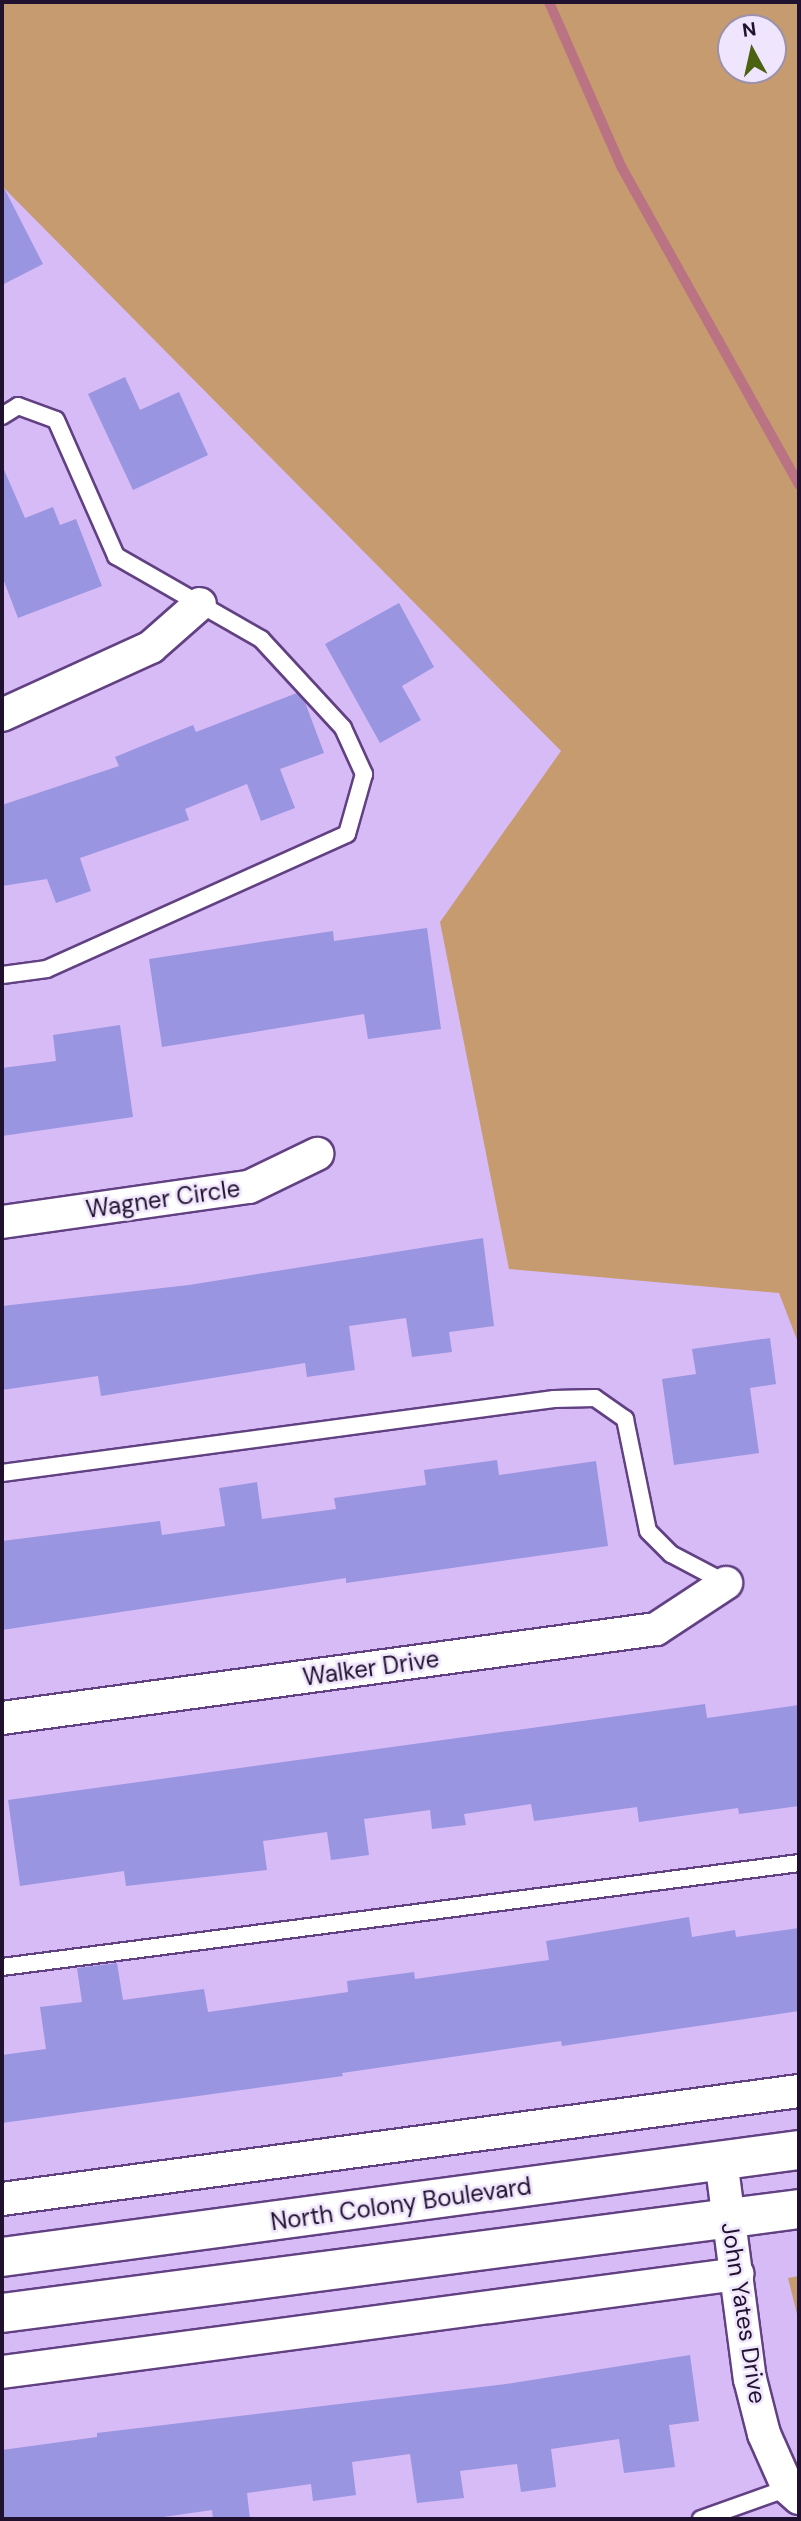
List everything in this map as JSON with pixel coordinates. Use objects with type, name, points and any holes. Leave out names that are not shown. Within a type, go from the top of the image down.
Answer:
[{"type":"main road","name":"North Colony Boulevard","points":[[2,2257],[799,2150]]},
{"type":"main road","points":[[2,2313],[799,2209]]},
{"type":"street","points":[[2,715],[151,647],[200,604]]},
{"type":"street","name":"Wagner Circle","points":[[2,1222],[249,1187],[317,1154]]},
{"type":"street","name":"Walker Drive","points":[[2,1718],[656,1629],[726,1583]]},
{"type":"street","points":[[2,2199],[799,2091]]},
{"type":"street","name":"John Yates Drive","points":[[721,2161],[750,2379],[764,2434],[794,2493]]},
{"type":"street","points":[[2,2372],[737,2274]]},
{"type":"lane","points":[[2,416],[18,406],[56,421],[116,556],[261,639],[343,728],[364,774],[347,835],[47,969],[2,975]]},
{"type":"lane","points":[[2,1474],[540,1401],[595,1398],[625,1419],[648,1531],[671,1554],[726,1583]]},
{"type":"lane","points":[[2,1967],[799,1863]]},
{"type":"lane","points":[[701,2519],[794,2493]]},
{"type":"shaded area","points":[[2,2],[799,2],[799,1345],[779,1293],[509,1269],[440,922],[561,751],[2,186]]},
{"type":"shaded area","points":[[799,2276],[799,2322],[788,2278]]},
{"type":"building","points":[[2,184],[43,264],[2,285]]},
{"type":"building","points":[[125,377],[140,410],[179,392],[208,455],[133,490],[88,394]]},
{"type":"building","points":[[2,465],[25,518],[53,507],[60,525],[76,519],[102,586],[18,618],[2,576]]},
{"type":"building","points":[[399,603],[434,667],[402,686],[421,720],[380,743],[325,644]]},
{"type":"building","points":[[297,693],[305,702],[324,753],[280,769],[295,808],[261,821],[247,784],[185,809],[189,820],[80,858],[91,891],[56,903],[47,879],[2,886],[2,805],[119,766],[115,757],[193,725],[196,732]]},
{"type":"building","points":[[427,928],[441,1029],[368,1039],[364,1014],[162,1047],[149,959],[333,931],[334,941]]},
{"type":"building","points":[[120,1025],[133,1117],[2,1136],[2,1068],[56,1061],[53,1035]]},
{"type":"building","points":[[483,1238],[494,1326],[449,1332],[452,1352],[412,1357],[406,1318],[349,1326],[355,1370],[307,1377],[305,1363],[101,1396],[98,1376],[2,1390],[2,1306],[189,1285]]},
{"type":"building","points":[[770,1338],[776,1384],[750,1388],[759,1453],[674,1465],[662,1379],[696,1374],[692,1349]]},
{"type":"building","points":[[497,1460],[499,1475],[596,1461],[608,1546],[346,1583],[346,1578],[2,1630],[2,1541],[160,1521],[162,1535],[225,1526],[219,1488],[257,1482],[262,1519],[336,1509],[334,1498],[426,1485],[424,1470]]},
{"type":"building","points":[[705,1704],[707,1718],[799,1705],[799,1806],[739,1814],[738,1808],[639,1822],[637,1807],[534,1821],[531,1804],[464,1814],[466,1825],[432,1829],[430,1810],[364,1819],[369,1855],[331,1860],[327,1832],[263,1841],[267,1870],[126,1886],[124,1871],[20,1886],[8,1800]]},
{"type":"building","points":[[689,1917],[692,1937],[735,1930],[736,1937],[799,1928],[799,2011],[562,2046],[561,2041],[342,2073],[343,2076],[2,2123],[2,2055],[46,2049],[40,2007],[82,2002],[77,1968],[117,1963],[123,2000],[204,1989],[208,2012],[348,1992],[347,1981],[414,1972],[415,1979],[549,1960],[546,1941]]},
{"type":"building","points":[[690,2355],[699,2421],[669,2425],[675,2467],[624,2473],[619,2439],[551,2449],[556,2487],[521,2492],[517,2464],[460,2471],[464,2498],[417,2503],[410,2454],[352,2462],[356,2495],[313,2501],[311,2484],[247,2493],[250,2519],[213,2519],[212,2510],[150,2519],[2,2519],[2,2450],[97,2437],[97,2433],[506,2384]]},
{"type":"waterway","points":[[549,2],[622,168],[799,485]]}]
